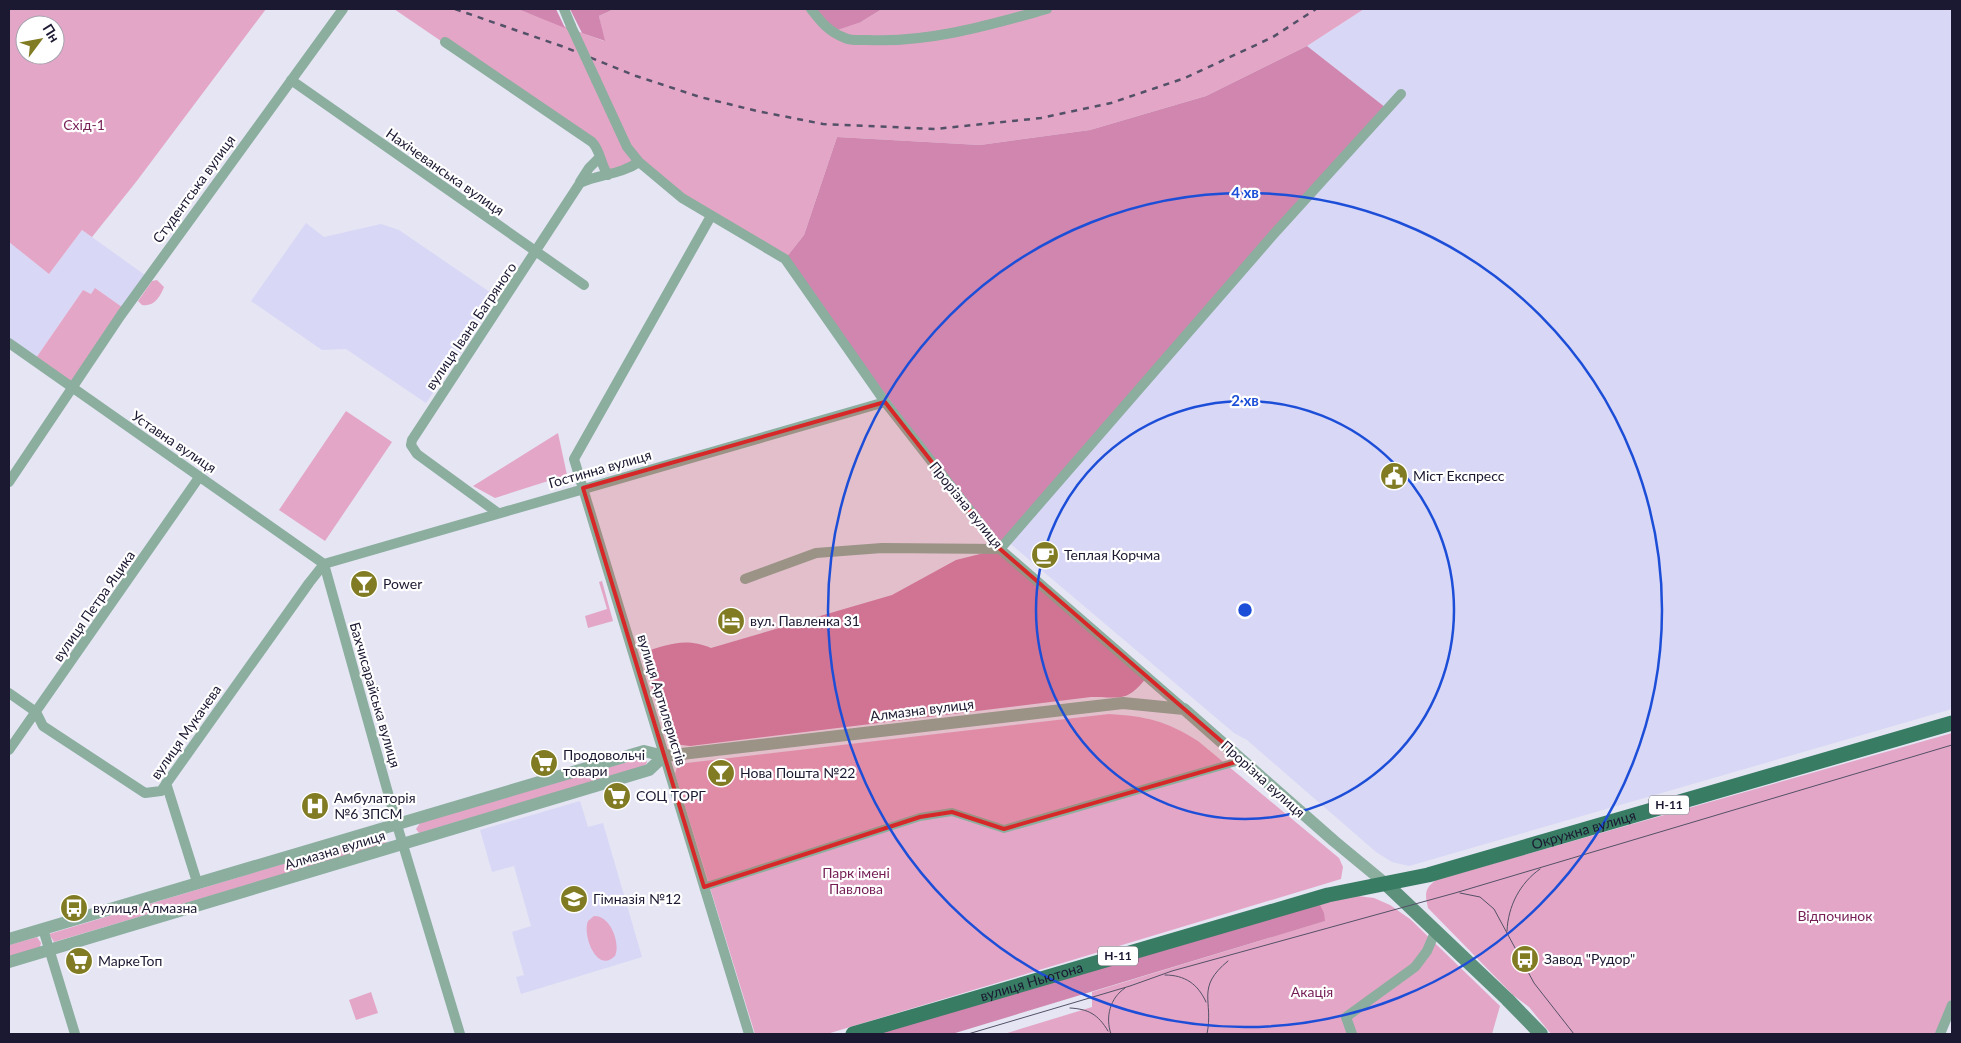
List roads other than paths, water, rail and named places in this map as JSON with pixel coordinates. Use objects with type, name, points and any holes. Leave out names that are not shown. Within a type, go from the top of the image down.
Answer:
[{"type":"main road","name":"Окружна вулиця","points":[[1386,884],[1551,840],[1952,723]]},
{"type":"main road","name":"Прорізна вулиця","points":[[1386,884],[1436,930],[1541,1034]]},
{"type":"main road","name":"вулиця Ньютона","points":[[853,1034],[1322,897],[1386,884]]},
{"type":"street","name":"Студентська вулиця","points":[[9,482],[121,315],[342,9]]},
{"type":"street","name":"Прорізна вулиця","points":[[564,9],[627,146],[639,162],[682,198],[785,260],[884,402],[1000,549],[1386,884]]},
{"type":"street","points":[[811,9],[831,32],[847,39],[882,41],[950,34],[1047,9]]},
{"type":"street","points":[[445,42],[592,142],[598,148],[602,167],[608,175]]},
{"type":"street","name":"Нахічеванська вулиця","points":[[291,80],[584,285]]},
{"type":"street","points":[[745,579],[816,553],[882,548],[1000,549],[1273,235],[1401,94]]},
{"type":"street","name":"вулиця Івана Багряного","points":[[498,513],[417,454],[411,445],[412,440],[536,253],[589,168],[600,157]]},
{"type":"street","points":[[580,183],[619,173],[639,162]]},
{"type":"street","name":"вулиця Артилеристів","points":[[710,216],[574,459],[749,1034]]},
{"type":"street","name":"Уставна вулиця","points":[[9,343],[72,390],[200,476],[324,564]]},
{"type":"street","name":"Гостинна вулиця","points":[[324,564],[884,402]]},
{"type":"street","name":"вулиця Петра Яцика","points":[[9,750],[200,476]]},
{"type":"street","name":"вулиця Мукачева","points":[[9,693],[36,712],[43,726],[145,793],[161,790],[308,583],[324,564]]},
{"type":"street","name":"Бахчисарайська вулиця","points":[[324,564],[397,825],[460,1034]]},
{"type":"street","name":"Алмазна вулиця","points":[[9,939],[644,751],[664,756],[1092,705],[1134,703],[1184,709]]},
{"type":"street","name":"Алмазна вулиця","points":[[9,962],[650,770],[664,756]]},
{"type":"street","points":[[704,887],[920,817],[952,812],[1004,829],[1243,760]]},
{"type":"street","points":[[166,783],[197,882]]},
{"type":"street","points":[[43,929],[75,1034]]},
{"type":"street","points":[[1352,1034],[1346,1017],[1415,967],[1427,951],[1436,930]]},
{"type":"street","points":[[1940,1034],[1952,1005]]},
{"type":"tram line","points":[[968,1034],[1130,986],[1172,971],[1455,893],[1952,745]]},
{"type":"tram line","points":[[1507,931],[1510,913],[1516,896],[1527,881],[1540,869]]},
{"type":"tram line","points":[[1460,893],[1480,897],[1494,909],[1534,983],[1574,1034]]},
{"type":"tram line","points":[[1207,1034],[1209,987],[1218,970],[1228,961]]},
{"type":"tram line","points":[[1165,975],[1172,975],[1190,982],[1199,990],[1206,1002]]},
{"type":"tram line","points":[[1111,1034],[1109,1028],[1110,1008],[1112,1002],[1125,988]]},
{"type":"tram line","points":[[1070,1008],[1087,1011],[1092,1014],[1100,1020],[1108,1031]]},
{"type":"railway","points":[[455,9],[564,47],[636,76],[700,97],[823,124],[935,129],[1041,118],[1111,103],[1185,78],[1273,37],[1316,9]]},
{"type":"place","name":"Міст Експресс","points":[[1394,476]]},
{"type":"place","name":"Теплая Корчма","points":[[1045,555]]},
{"type":"place","name":"Power","points":[[364,584]]},
{"type":"place","name":"вул. Павленка 31","points":[[731,621]]},
{"type":"place","name":"Продовольчі товари","points":[[544,763]]},
{"type":"place","name":"Нова Пошта №22","points":[[721,773]]},
{"type":"place","name":"СОЦ ТОРГ","points":[[617,796]]},
{"type":"place","name":"Амбулаторія №6 ЗПСМ","points":[[315,806]]},
{"type":"place","name":"Гімназія №12","points":[[574,899]]},
{"type":"place","name":"вулиця Алмазна","points":[[74,908]]},
{"type":"place","name":"Завод \"Рудор\"","points":[[1525,959]]},
{"type":"place","name":"МаркеТоп","points":[[79,961]]},
{"type":"park label","name":"Схід-1","points":[[84,125]]},
{"type":"park label","name":"Парк імені Павлова","points":[[856,882]]},
{"type":"park label","name":"Відпочинок","points":[[1835,916]]},
{"type":"park label","name":"Акація","points":[[1312,992]]}]
